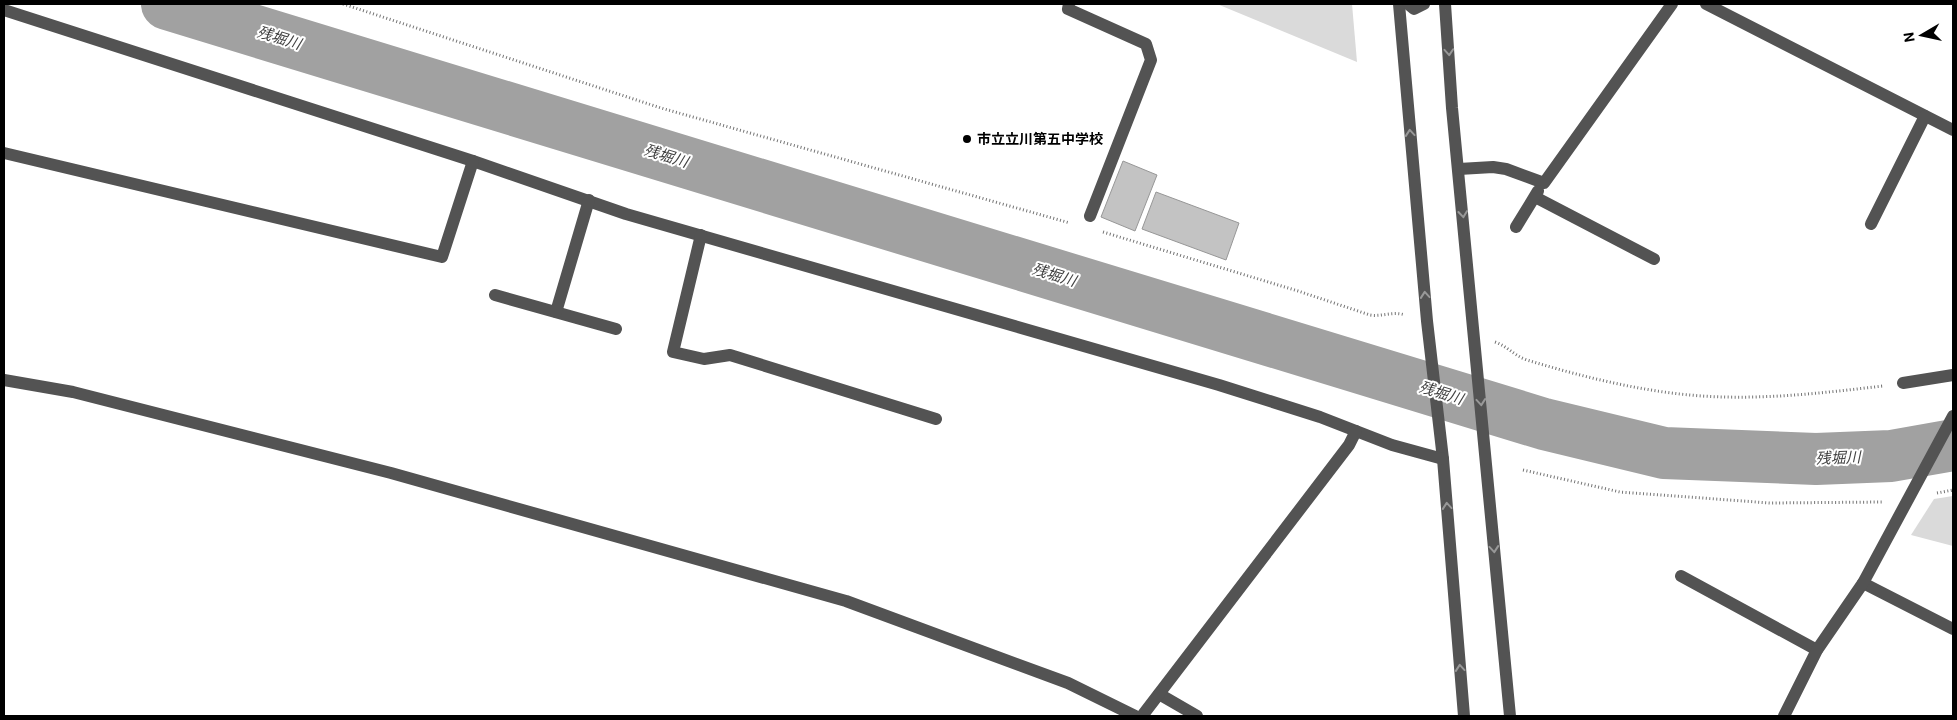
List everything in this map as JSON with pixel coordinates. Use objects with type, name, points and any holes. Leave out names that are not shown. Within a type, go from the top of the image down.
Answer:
[{"type":"street","points":[[1069,4],[1068,8],[1146,44],[1152,60],[1090,216]]},
{"type":"street","points":[[1399,4],[1430,343],[1443,460],[1464,716]]},
{"type":"street","points":[[1408,4],[1414,9],[1424,4]]},
{"type":"street","points":[[1445,4],[1510,716]]},
{"type":"street","points":[[1516,227],[1544,183],[1672,4]]},
{"type":"street","points":[[1706,4],[1953,130]]},
{"type":"street","points":[[4,10],[473,161],[626,214],[1209,382],[1320,417],[1392,445],[1443,460]]},
{"type":"street","points":[[1872,224],[1925,116]]},
{"type":"street","points":[[4,153],[442,257],[473,161]]},
{"type":"street","points":[[1459,169],[1493,167],[1506,169],[1544,183]]},
{"type":"street","points":[[1535,197],[1654,258]]},
{"type":"street","points":[[556,312],[590,200]]},
{"type":"street","points":[[701,235],[673,352],[704,359],[730,355],[936,419]]},
{"type":"street","points":[[495,295],[616,329]]},
{"type":"street","points":[[1903,383],[1953,375]]},
{"type":"street","points":[[4,380],[73,392],[391,473],[846,601],[1068,683],[1135,716]]},
{"type":"street","points":[[1784,716],[1817,650],[1863,583],[1953,416]]},
{"type":"street","points":[[1142,716],[1349,445],[1356,431]]},
{"type":"street","points":[[1681,576],[1817,650]]},
{"type":"street","points":[[1863,583],[1953,629]]},
{"type":"street","points":[[1159,694],[1197,716]]},
{"type":"path","points":[[343,4],[661,108],[1077,225]]},
{"type":"path","points":[[1096,230],[1298,291],[1370,315],[1381,317],[1396,312]]},
{"type":"path","points":[[1502,344],[1512,354],[1602,380],[1701,396],[1792,396],[1836,393],[1903,383]]},
{"type":"path","points":[[1523,470],[1620,492],[1770,503],[1907,501],[1953,490]]},
{"type":"shaded area","points":[[1217,4],[1352,4],[1357,62]]},
{"type":"shaded area","points":[[1953,496],[1953,546],[1911,535],[1934,499]]},
{"type":"building","points":[[1123,161],[1157,175],[1135,231],[1101,217]]},
{"type":"building","points":[[1156,192],[1239,223],[1226,260],[1142,229]]},
{"type":"waterway","name":"残堀川","points":[[167,4],[1544,424],[1664,453],[1816,459],[1891,456],[1953,445]]},
{"type":"place","name":"市立立川第五中学校","points":[[967,139]]}]
